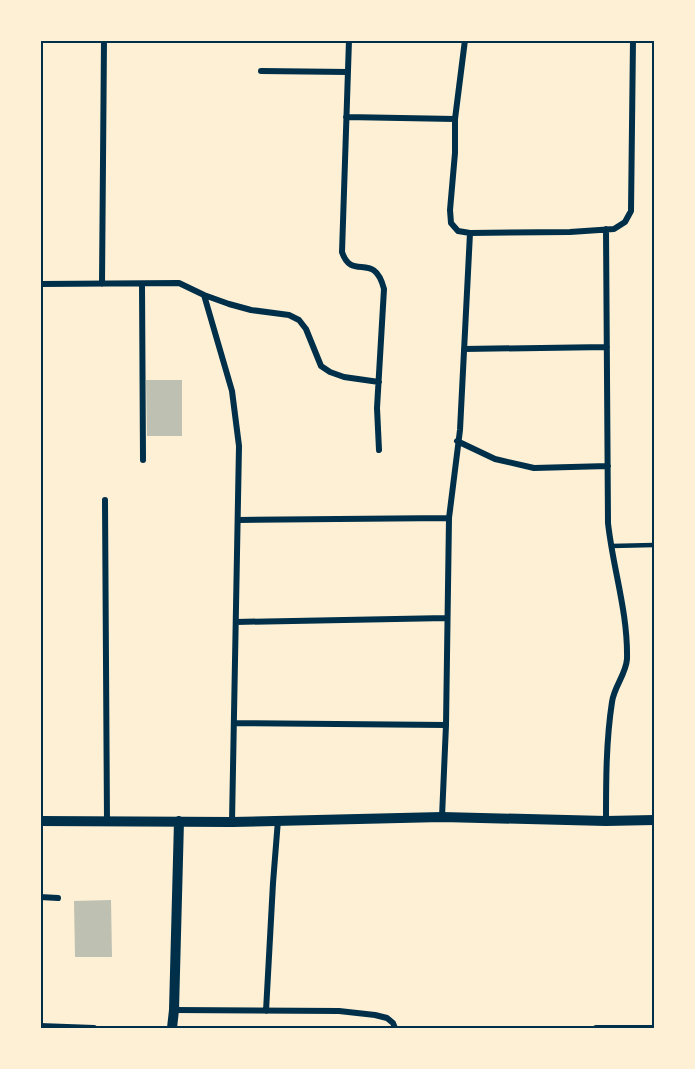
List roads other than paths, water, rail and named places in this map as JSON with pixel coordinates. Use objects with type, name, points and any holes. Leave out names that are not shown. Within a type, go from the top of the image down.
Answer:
[{"type":"street","points":[[102,284],[104,40]]},
{"type":"street","points":[[349,40],[342,252],[345,260],[352,267],[371,268],[378,273],[384,290],[377,408],[379,450]]},
{"type":"street","points":[[465,40],[455,119],[455,153],[450,210],[451,222],[458,231],[470,233],[606,230],[614,229],[625,222],[632,211],[633,40]]},
{"type":"street","points":[[261,71],[348,72]]},
{"type":"street","points":[[346,117],[455,119]]},
{"type":"street","points":[[606,230],[608,523],[625,611],[627,663],[615,688],[611,703],[606,821]]},
{"type":"street","points":[[442,817],[446,725],[449,518],[460,430],[470,233]]},
{"type":"street","points":[[40,284],[179,283],[204,295],[251,310],[289,315],[299,320],[306,329],[321,366],[344,377],[379,382]]},
{"type":"street","points":[[142,284],[143,460]]},
{"type":"street","points":[[204,295],[226,370],[236,414],[239,446],[232,822]]},
{"type":"street","points":[[464,349],[607,347]]},
{"type":"street","points":[[457,441],[495,459],[534,468],[608,466]]},
{"type":"street","points":[[105,500],[107,822]]},
{"type":"street","points":[[238,520],[449,518]]},
{"type":"street","points":[[236,622],[447,618]]},
{"type":"street","points":[[234,723],[446,725]]},
{"type":"street","points":[[40,821],[232,822],[442,817],[654,820]]},
{"type":"street","points":[[267,1011],[278,820]]},
{"type":"street","points":[[172,1029],[179,821]]},
{"type":"street","points":[[40,897],[58,898]]},
{"type":"street","points":[[174,1010],[339,1011],[387,1018],[393,1023],[395,1029]]},
{"type":"street","points":[[40,1026],[94,1029]]},
{"type":"street","points":[[596,1029],[654,1028]]},
{"type":"lane","points":[[611,546],[654,545]]}]
